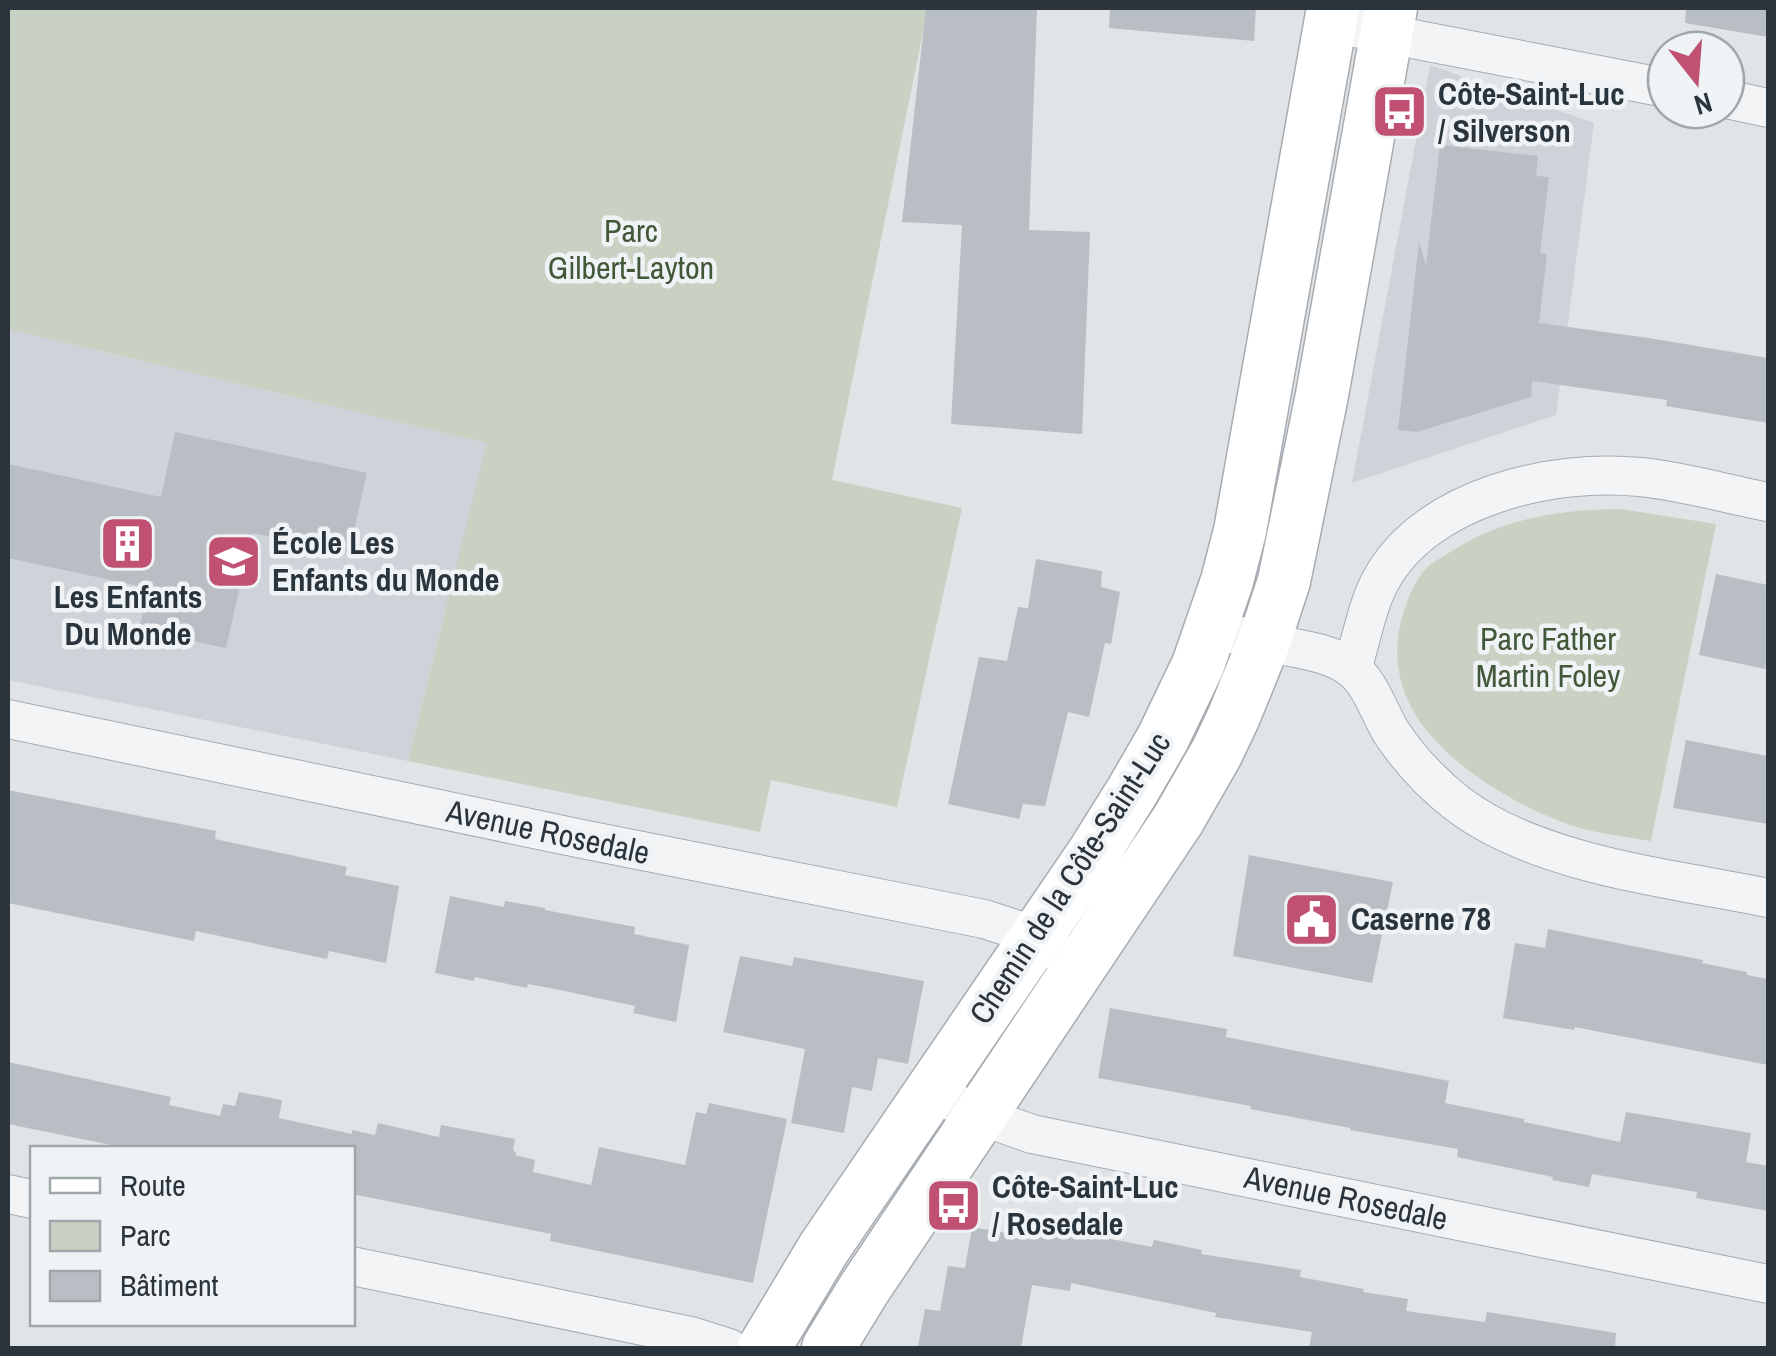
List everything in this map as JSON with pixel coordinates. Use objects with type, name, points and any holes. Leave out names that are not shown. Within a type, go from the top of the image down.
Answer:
[{"type":"main road","name":"Chemin de la Côte-Saint-Luc","points":[[764,1348],[824,1248],[1108,830],[1164,738],[1198,665],[1227,581],[1248,489],[1332,15]]},
{"type":"main road","name":"Chemin de la Côte-Saint-Luc","points":[[828,1348],[1198,787],[1234,716],[1264,642],[1295,532],[1389,20]]},
{"type":"street","points":[[1332,15],[1389,20],[1646,83]]},
{"type":"street","points":[[1352,668],[1374,597],[1391,564],[1424,530],[1462,507],[1552,478],[1597,474],[1643,477],[1768,502]]},
{"type":"street","points":[[1212,628],[1325,656],[1352,668],[1406,754],[1460,805],[1496,828],[1540,848],[1573,857],[1768,898]]},
{"type":"street","name":"Avenue Rosedale","points":[[8,719],[563,836],[984,919],[1006,925],[1080,965]]},
{"type":"street","name":"Avenue Rosedale","points":[[930,1092],[1032,1134],[1768,1284]]},
{"type":"street","points":[[355,1267],[691,1336],[729,1348]]},
{"type":"shaded area","points":[[1430,65],[1594,123],[1556,415],[1352,483]]},
{"type":"shaded area","name":"École Les Enfants du Monde","points":[[8,329],[488,443],[408,761],[8,680]]},
{"type":"green space","name":"Parc Gilbert-Layton","points":[[8,8],[928,8],[832,480],[962,508],[897,807],[771,780],[760,832],[408,761],[487,443],[8,329]]},
{"type":"green space","name":"Parc Father Martin Foley","points":[[1621,509],[1716,524],[1651,841],[1572,826],[1484,781],[1449,754],[1420,722],[1402,686],[1398,660],[1398,634],[1407,602],[1419,577],[1434,562],[1488,532],[1530,518]]},
{"type":"building","points":[[926,8],[1037,8],[1029,230],[1090,232],[1082,434],[951,424],[962,225],[902,222]]},
{"type":"building","points":[[1110,8],[1256,8],[1254,41],[1109,28]]},
{"type":"building","points":[[1686,8],[1768,8],[1768,37],[1746,33],[1746,30],[1685,23]]},
{"type":"building","points":[[1440,145],[1538,156],[1536,176],[1549,177],[1540,253],[1547,254],[1539,323],[1768,358],[1768,423],[1666,406],[1667,400],[1532,381],[1531,397],[1417,432],[1398,430],[1419,242],[1426,265]]},
{"type":"building","name":"Les Enfants Du Monde","points":[[175,432],[367,473],[349,553],[252,533],[226,648],[139,630],[148,588],[8,558],[8,464],[161,497]]},
{"type":"building","points":[[1036,559],[1102,571],[1101,587],[1120,592],[1111,644],[1105,643],[1089,717],[1068,712],[1045,806],[1023,804],[1019,819],[948,804],[979,657],[1007,661],[1018,607],[1028,608]]},
{"type":"building","points":[[1716,574],[1768,585],[1765,669],[1699,655]]},
{"type":"building","points":[[1686,740],[1768,756],[1768,824],[1673,808]]},
{"type":"building","points":[[8,790],[216,831],[215,839],[347,867],[345,875],[399,886],[386,963],[329,951],[327,959],[196,931],[194,941],[8,903]]},
{"type":"building","name":"Caserne 78","points":[[1249,855],[1393,882],[1372,983],[1233,956]]},
{"type":"building","points":[[450,896],[504,907],[505,901],[545,908],[635,927],[634,934],[689,945],[676,1022],[633,1013],[635,1006],[555,989],[435,973]]},
{"type":"building","points":[[1548,929],[1703,960],[1702,963],[1768,979],[1768,1065],[1575,1027],[1574,1030],[1503,1018],[1515,943],[1545,948]]},
{"type":"building","points":[[740,956],[792,966],[794,957],[924,981],[908,1064],[878,1058],[872,1091],[852,1087],[844,1133],[791,1123],[805,1049],[723,1032]]},
{"type":"building","points":[[1110,1008],[1227,1029],[1226,1037],[1449,1081],[1445,1103],[1620,1142],[1626,1112],[1751,1133],[1746,1162],[1768,1166],[1768,1211],[1696,1198],[1697,1192],[1592,1174],[1589,1187],[1552,1180],[1553,1177],[1457,1157],[1458,1149],[1098,1078]]},
{"type":"building","points":[[8,1062],[171,1097],[169,1105],[220,1116],[223,1104],[235,1106],[239,1092],[282,1100],[279,1118],[352,1134],[352,1130],[375,1135],[378,1123],[439,1137],[441,1125],[515,1139],[515,1155],[535,1160],[533,1172],[591,1185],[599,1147],[685,1165],[696,1112],[706,1114],[709,1103],[787,1119],[753,1283],[550,1241],[551,1234],[355,1195],[355,1146],[116,1146],[8,1124]]},
{"type":"building","points":[[1020,1216],[1081,1226],[1080,1233],[1152,1247],[1154,1240],[1202,1250],[1201,1254],[1301,1270],[1300,1277],[1408,1299],[1406,1311],[1485,1322],[1487,1312],[1616,1333],[1615,1348],[1309,1348],[1312,1332],[1215,1317],[1216,1313],[1071,1283],[1070,1291],[1032,1285],[1021,1348],[918,1346],[925,1309],[940,1311],[948,1266],[965,1268],[972,1227],[1018,1235]]},
{"type":"place","name":"Côte-Saint-Luc / Silverson","points":[[1399,112]]},
{"type":"place","name":"Les Enfants Du Monde","points":[[128,543]]},
{"type":"place","name":"École Les Enfants du Monde","points":[[233,561]]},
{"type":"place","name":"Caserne 78","points":[[1312,919]]},
{"type":"place","name":"Côte-Saint-Luc / Rosedale","points":[[953,1205]]}]
